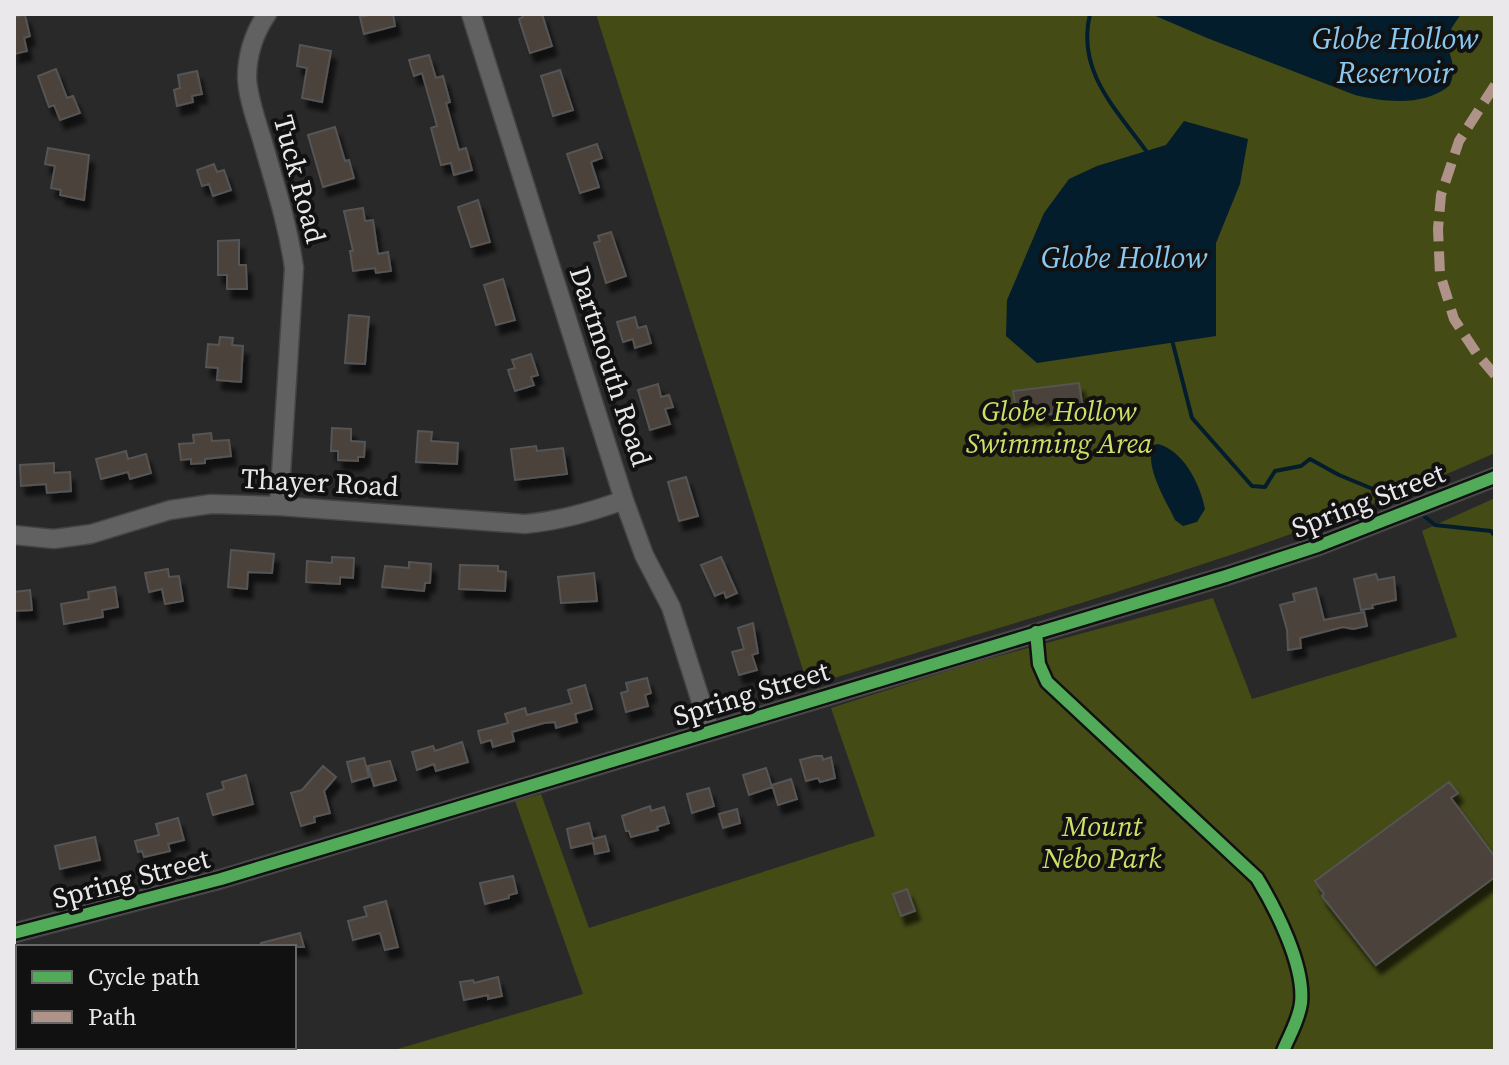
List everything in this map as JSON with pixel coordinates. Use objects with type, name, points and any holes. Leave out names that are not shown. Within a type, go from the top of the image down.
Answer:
[{"type":"street","name":"Tuck Road","points":[[267,14],[257,28],[247,79],[290,237],[294,268],[279,506]]},
{"type":"street","name":"Dartmouth Road","points":[[471,14],[624,500],[644,555],[671,607],[710,730]]},
{"type":"street","name":"Spring Street","points":[[14,933],[221,879],[1239,572],[1318,546],[1495,477]]},
{"type":"street","name":"Thayer Road","points":[[14,535],[54,539],[91,534],[170,510],[211,504],[525,524],[577,515],[624,500]]},
{"type":"green space","name":"Globe Hollow Swimming Area","points":[[596,14],[1495,14],[1495,453],[1327,521],[1241,551],[808,686]]},
{"type":"green space","name":"Mount Nebo Park","points":[[1495,498],[1495,1051],[391,1051],[583,994],[515,801],[541,794],[589,928],[875,836],[831,708],[969,664],[1213,598],[1252,699],[1457,637],[1422,531]]},
{"type":"water","name":"Globe Hollow Reservoir","points":[[1151,14],[1461,14],[1448,40],[1453,69],[1450,85],[1429,97],[1404,101],[1355,95]]},
{"type":"water","name":"Globe Hollow","points":[[1184,121],[1248,139],[1240,184],[1216,243],[1216,336],[1037,363],[1006,336],[1007,300],[1044,213],[1069,179],[1097,166],[1166,145]]},
{"type":"water","points":[[1158,444],[1176,454],[1195,479],[1205,509],[1197,522],[1183,526],[1175,520],[1151,463],[1153,445]]},
{"type":"building","points":[[393,14],[395,26],[364,34],[360,17]]},
{"type":"building","points":[[522,14],[542,14],[552,46],[530,53],[519,19],[523,17]]},
{"type":"building","points":[[25,15],[30,36],[24,38],[27,51],[14,54],[14,17]]},
{"type":"building","points":[[300,45],[331,51],[322,102],[302,98],[307,68],[297,66]]},
{"type":"building","points":[[429,55],[436,78],[443,76],[450,102],[446,103],[459,150],[466,148],[472,170],[454,175],[451,163],[441,165],[431,128],[437,126],[422,73],[414,76],[409,60]]},
{"type":"building","points":[[56,69],[67,98],[73,96],[80,113],[60,120],[54,105],[49,107],[38,76]]},
{"type":"building","points":[[560,70],[573,110],[553,116],[541,76]]},
{"type":"building","points":[[197,71],[202,94],[192,96],[193,102],[177,106],[174,90],[180,88],[178,75]]},
{"type":"building","points":[[335,127],[345,161],[349,160],[354,178],[323,187],[308,135]]},
{"type":"building","points":[[597,144],[602,158],[591,162],[599,187],[580,193],[567,154]]},
{"type":"building","points":[[48,148],[89,155],[84,200],[60,195],[61,190],[51,188],[55,166],[45,164]]},
{"type":"building","points":[[214,164],[217,172],[224,170],[231,190],[213,196],[209,184],[202,186],[197,170]]},
{"type":"building","points":[[478,200],[490,242],[471,247],[458,207]]},
{"type":"building","points":[[363,208],[365,221],[373,220],[378,254],[388,252],[391,271],[376,273],[375,268],[353,271],[350,251],[353,251],[344,211]]},
{"type":"building","points":[[611,232],[626,276],[606,283],[594,243],[600,241],[598,236]]},
{"type":"building","points":[[239,240],[239,265],[246,265],[247,289],[227,289],[227,275],[218,275],[218,241]]},
{"type":"building","points":[[503,279],[515,320],[496,325],[484,285]]},
{"type":"building","points":[[349,315],[369,317],[365,364],[345,363]]},
{"type":"building","points":[[635,317],[638,328],[646,326],[651,343],[635,348],[633,339],[623,342],[617,322]]},
{"type":"building","points":[[220,337],[233,338],[232,345],[243,346],[241,382],[217,380],[218,368],[206,367],[208,344],[219,345]]},
{"type":"building","points":[[531,354],[538,375],[531,377],[534,385],[515,391],[508,370],[515,368],[512,360]]},
{"type":"building","points":[[1079,383],[1083,408],[1017,417],[1013,391]]},
{"type":"building","points":[[658,384],[661,397],[669,395],[673,407],[665,409],[670,424],[650,430],[638,390]]},
{"type":"building","points":[[332,428],[351,429],[351,441],[365,442],[364,457],[358,457],[358,461],[338,460],[338,451],[331,451]]},
{"type":"building","points":[[418,431],[432,432],[431,441],[458,443],[457,464],[416,462]]},
{"type":"building","points":[[211,433],[212,441],[229,440],[231,456],[205,459],[205,463],[191,464],[191,459],[181,460],[179,444],[194,443],[193,435]]},
{"type":"building","points":[[536,446],[537,451],[563,448],[567,474],[515,480],[511,449]]},
{"type":"building","points":[[126,451],[128,459],[146,454],[151,473],[130,479],[128,472],[101,479],[96,459]]},
{"type":"building","points":[[54,463],[54,473],[70,472],[71,491],[47,493],[46,484],[21,486],[20,465]]},
{"type":"building","points":[[686,477],[698,516],[679,521],[668,482]]},
{"type":"building","points":[[231,550],[274,554],[272,573],[248,572],[247,589],[228,587]]},
{"type":"building","points":[[332,557],[354,558],[353,578],[340,577],[340,584],[306,582],[307,561],[332,563]]},
{"type":"building","points":[[721,557],[737,593],[726,598],[724,592],[715,596],[701,565]]},
{"type":"building","points":[[409,562],[431,564],[430,583],[425,583],[424,591],[382,587],[385,566],[409,568]]},
{"type":"building","points":[[460,565],[498,566],[498,571],[506,572],[505,591],[459,589]]},
{"type":"building","points":[[168,569],[169,577],[179,576],[183,601],[165,604],[162,589],[149,592],[145,573]]},
{"type":"building","points":[[594,573],[597,601],[561,603],[558,577]]},
{"type":"building","points":[[1376,574],[1378,580],[1394,577],[1396,600],[1361,610],[1354,579]]},
{"type":"building","points":[[115,587],[118,607],[102,610],[103,617],[64,624],[61,604],[89,599],[88,592]]},
{"type":"building","points":[[1316,588],[1324,620],[1364,612],[1367,626],[1353,629],[1343,627],[1300,638],[1301,648],[1288,650],[1287,630],[1280,605],[1295,601],[1293,594]]},
{"type":"building","points":[[30,590],[32,610],[14,611],[14,592]]},
{"type":"building","points":[[753,623],[758,653],[752,655],[757,670],[739,675],[732,652],[744,649],[738,628]]},
{"type":"building","points":[[647,678],[651,693],[645,695],[648,706],[626,712],[621,693],[628,691],[626,683]]},
{"type":"building","points":[[585,685],[592,709],[575,714],[577,722],[556,728],[555,722],[544,723],[512,732],[514,741],[493,747],[491,740],[481,743],[478,731],[508,723],[505,714],[525,708],[527,715],[572,703],[568,690]]},
{"type":"building","points":[[462,742],[468,762],[436,771],[434,764],[417,770],[412,752],[433,746],[435,751]]},
{"type":"building","points":[[822,756],[823,760],[831,757],[835,778],[820,782],[818,778],[806,781],[800,760]]},
{"type":"building","points":[[364,758],[369,777],[352,782],[347,762]]},
{"type":"building","points":[[390,761],[396,780],[374,786],[368,766]]},
{"type":"building","points":[[323,766],[336,777],[324,791],[330,813],[314,817],[315,822],[301,826],[291,793],[302,790]]},
{"type":"building","points":[[766,768],[772,787],[749,795],[743,775]]},
{"type":"building","points":[[246,775],[253,804],[213,815],[207,794],[224,789],[222,782]]},
{"type":"building","points":[[791,779],[797,799],[778,805],[772,785]]},
{"type":"building","points":[[1449,782],[1458,793],[1451,798],[1495,857],[1495,877],[1376,965],[1322,896],[1324,894],[1315,881]]},
{"type":"building","points":[[709,788],[714,806],[692,813],[687,794]]},
{"type":"building","points":[[650,806],[651,811],[664,807],[669,823],[657,827],[658,830],[631,837],[622,816]]},
{"type":"building","points":[[737,809],[740,823],[723,828],[719,814]]},
{"type":"building","points":[[178,818],[184,840],[168,844],[170,851],[144,857],[142,851],[138,852],[135,841],[159,835],[156,824]]},
{"type":"building","points":[[589,823],[593,839],[605,836],[609,851],[595,854],[593,843],[571,848],[567,829]]},
{"type":"building","points":[[95,837],[100,860],[60,869],[55,846]]},
{"type":"building","points":[[513,876],[517,893],[485,904],[480,883]]},
{"type":"building","points":[[907,889],[915,911],[901,916],[893,894]]},
{"type":"building","points":[[386,901],[398,947],[385,950],[380,933],[353,940],[348,921],[367,916],[364,907]]},
{"type":"building","points":[[300,933],[304,947],[261,945]]},
{"type":"building","points":[[498,977],[502,996],[488,999],[488,995],[464,1000],[460,982],[473,980],[474,983]]},
{"type":"waterway","points":[[1090,14],[1087,35],[1094,71],[1148,157]]},
{"type":"waterway","points":[[1172,340],[1192,418],[1252,486],[1265,487],[1275,471],[1301,466],[1310,459],[1390,496]]},
{"type":"waterway","points":[[1424,516],[1435,525],[1491,531],[1495,536]]},
{"type":"marked path","points":[[1495,85],[1459,141],[1441,195],[1438,229],[1440,274],[1454,319],[1495,375]]},
{"type":"cycle path","points":[[14,933],[221,879],[1226,576],[1318,546],[1495,477]]},
{"type":"cycle path","points":[[1036,632],[1039,664],[1047,682],[1257,878],[1288,938],[1301,988],[1298,1016],[1283,1051]]}]
